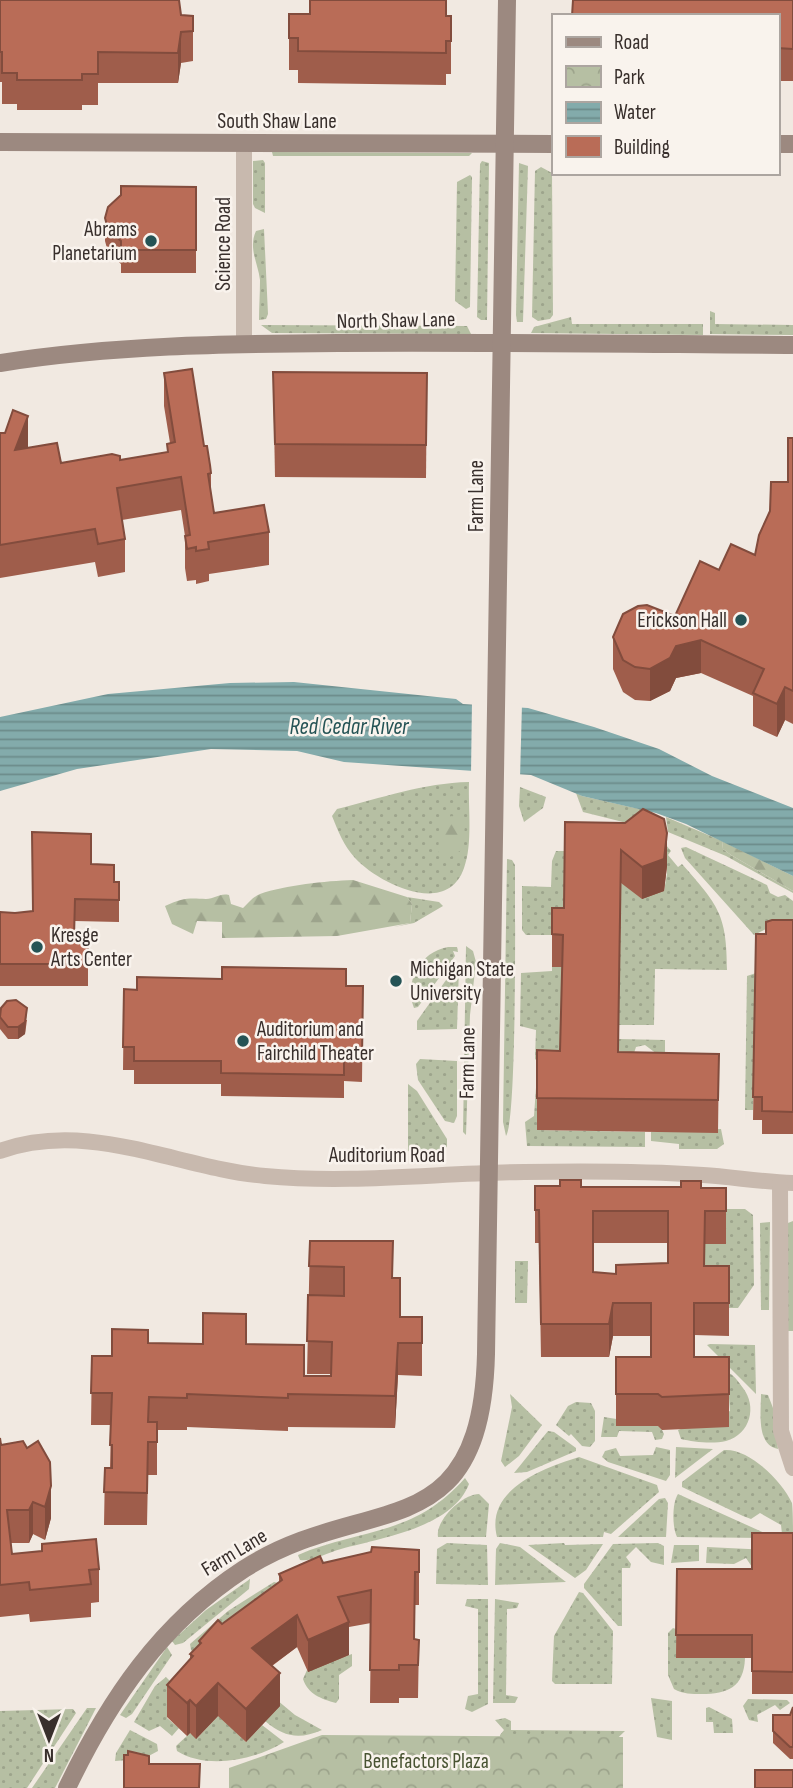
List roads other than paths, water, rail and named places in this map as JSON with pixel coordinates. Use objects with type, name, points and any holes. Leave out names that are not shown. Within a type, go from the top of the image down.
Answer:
[{"type":"street","name":"Farm Lane","points":[[67,1788],[137,1666],[199,1601],[269,1555],[340,1527],[388,1516],[418,1504],[446,1482],[458,1468],[476,1434],[485,1376],[507,0]]},
{"type":"street","name":"South Shaw Lane","points":[[0,142],[552,144]]},
{"type":"street","name":"Science Road","points":[[244,144],[244,344]]},
{"type":"street","name":"North Shaw Lane","points":[[0,363],[128,347],[244,344],[500,342],[793,345]]},
{"type":"street","name":"Auditorium Road","points":[[0,1151],[33,1142],[79,1141],[136,1149],[221,1170],[266,1176],[675,1174],[786,1183],[781,1431],[793,1468]]},
{"type":"water","name":"Red Cedar River","points":[[294,682],[456,699],[463,704],[528,708],[659,749],[712,776],[793,808],[793,876],[686,824],[656,813],[582,796],[531,775],[344,762],[297,751],[211,749],[77,769],[0,791],[0,717],[108,694],[230,683]]},
{"type":"place","name":"Abrams Planetarium","points":[[151,241]]},
{"type":"place","name":"Erickson Hall","points":[[741,620]]},
{"type":"place","name":"Kresge Arts Center","points":[[37,947]]},
{"type":"place","name":"Michigan State University","points":[[396,981]]},
{"type":"place","name":"Auditorium and Fairchild Theater","points":[[243,1041]]},
{"type":"park label","name":"Benefactors Plaza","points":[[426,1761]]}]
